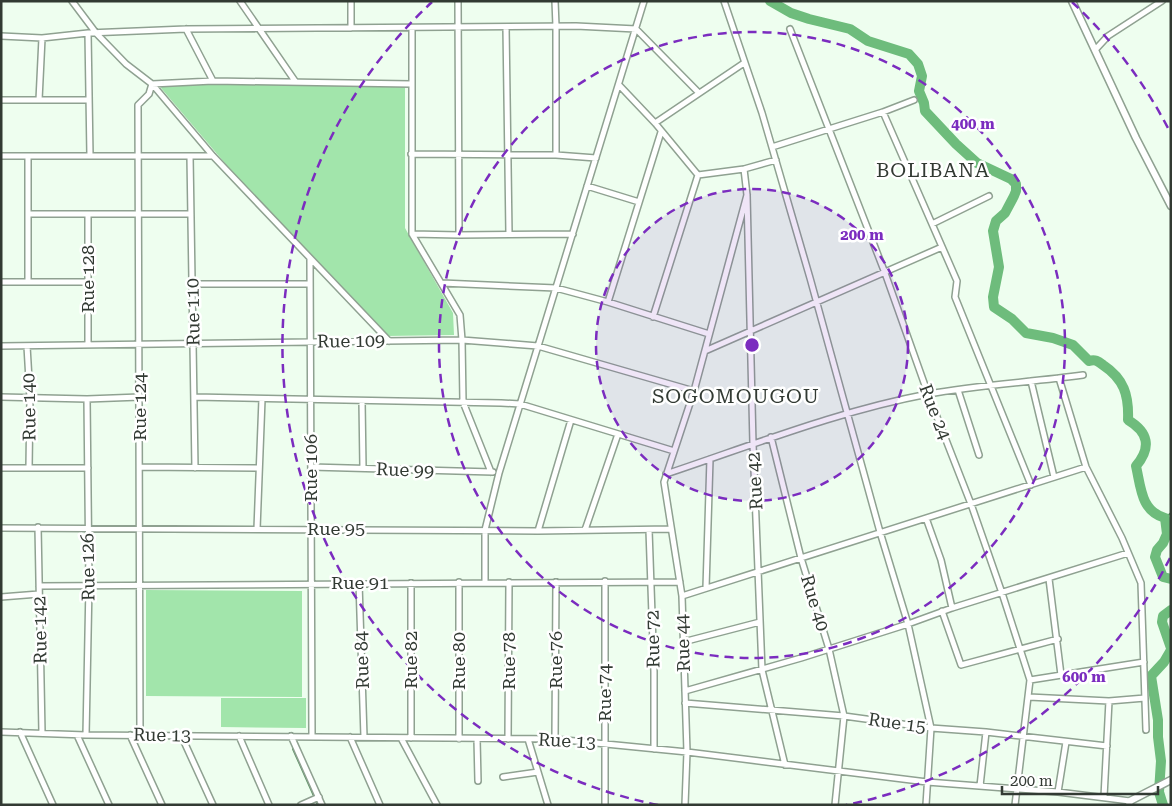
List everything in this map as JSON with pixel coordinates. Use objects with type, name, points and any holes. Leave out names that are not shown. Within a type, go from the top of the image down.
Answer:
[{"type":"main road","points":[[1072,1],[1136,138],[1171,206]]},
{"type":"main road","points":[[1130,803],[1171,780]]},
{"type":"street","points":[[72,1],[96,33],[126,64],[152,84],[213,156],[389,341]]},
{"type":"street","points":[[240,1],[295,82]]},
{"type":"street","points":[[351,1],[351,28]]},
{"type":"street","points":[[458,1],[459,235]]},
{"type":"street","points":[[555,1],[556,155]]},
{"type":"street","points":[[485,582],[485,530],[499,472],[644,1]]},
{"type":"street","points":[[724,1],[776,160],[880,532],[908,624],[931,728],[926,805]]},
{"type":"street","points":[[1095,50],[1108,36],[1162,1]]},
{"type":"street","points":[[1,36],[42,38],[88,33],[258,28],[556,26],[636,29],[699,92]]},
{"type":"street","points":[[506,27],[509,234]]},
{"type":"street","points":[[412,28],[412,234],[460,315],[462,402],[491,472]]},
{"type":"street","points":[[186,29],[213,81]]},
{"type":"street","name":"Rue 24","points":[[790,29],[885,273],[928,394],[971,504],[1030,680],[1015,805]]},
{"type":"street","points":[[88,33],[90,156]]},
{"type":"street","points":[[40,100],[42,38]]},
{"type":"street","points":[[655,123],[744,63]]},
{"type":"street","points":[[152,84],[213,81],[411,84]]},
{"type":"street","name":"Rue 124","points":[[140,734],[138,105],[149,94],[152,84]]},
{"type":"street","points":[[618,85],[655,123],[698,175]]},
{"type":"street","points":[[1,100],[89,100]]},
{"type":"street","points":[[772,147],[883,112],[914,100]]},
{"type":"street","points":[[883,112],[956,281],[955,297],[1032,485]]},
{"type":"street","points":[[608,302],[662,132]]},
{"type":"street","points":[[411,154],[556,155],[596,158]]},
{"type":"street","points":[[1,156],[213,156]]},
{"type":"street","points":[[28,156],[28,282]]},
{"type":"street","name":"Rue 110","points":[[190,156],[195,468]]},
{"type":"street","points":[[698,175],[744,169],[776,160]]},
{"type":"street","name":"Rue 42","points":[[744,169],[747,195],[757,572],[762,670],[785,765]]},
{"type":"street","points":[[653,317],[698,175]]},
{"type":"street","points":[[587,186],[639,202]]},
{"type":"street","name":"Rue 42","points":[[664,482],[694,391],[747,195]]},
{"type":"street","points":[[932,224],[989,196]]},
{"type":"street","points":[[28,214],[191,214]]},
{"type":"street","name":"Rue 128","points":[[88,214],[88,345]]},
{"type":"street","points":[[412,234],[572,234]]},
{"type":"street","points":[[705,351],[942,247]]},
{"type":"street","name":"Rue 106","points":[[310,259],[312,736]]},
{"type":"street","points":[[1,282],[89,282]]},
{"type":"street","points":[[442,283],[556,288],[608,302],[709,334]]},
{"type":"street","points":[[192,284],[310,284]]},
{"type":"street","name":"Rue 109","points":[[1,346],[462,340],[538,346],[694,391]]},
{"type":"street","name":"Rue 140","points":[[28,346],[30,397],[29,468]]},
{"type":"street","points":[[666,474],[770,437],[847,413],[928,394],[1083,375]]},
{"type":"street","points":[[1058,378],[1086,467],[1141,583],[1146,730]]},
{"type":"street","points":[[1031,380],[1054,477]]},
{"type":"street","points":[[958,390],[978,456]]},
{"type":"street","points":[[1,397],[87,399],[140,397]]},
{"type":"street","points":[[194,397],[520,404],[674,451]]},
{"type":"street","name":"Rue 126","points":[[86,735],[89,585],[87,399]]},
{"type":"street","points":[[257,529],[262,399]]},
{"type":"street","points":[[362,400],[363,468]]},
{"type":"street","points":[[538,531],[571,420]]},
{"type":"street","points":[[585,530],[618,434]]},
{"type":"street","name":"Rue 40","points":[[770,437],[801,558],[829,649],[844,716],[835,805]]},
{"type":"street","points":[[706,588],[710,459]]},
{"type":"street","points":[[140,467],[259,468]]},
{"type":"street","name":"Rue 99","points":[[311,467],[499,472]]},
{"type":"street","points":[[682,596],[1086,467]]},
{"type":"street","points":[[1,468],[88,468]]},
{"type":"street","name":"Rue 44","points":[[664,482],[682,596],[687,752],[685,805]]},
{"type":"street","points":[[926,518],[941,560],[952,608]]},
{"type":"street","name":"Rue 142","points":[[38,527],[42,733]]},
{"type":"street","name":"Rue 95","points":[[1,528],[538,531],[671,529]]},
{"type":"street","name":"Rue 72","points":[[649,530],[652,581],[654,749]]},
{"type":"street","points":[[685,691],[762,670],[1128,553]]},
{"type":"street","points":[[1049,579],[1061,675]]},
{"type":"street","name":"Rue 74","points":[[605,581],[605,805]]},
{"type":"street","name":"Rue 80","points":[[459,582],[459,739]]},
{"type":"street","name":"Rue 78","points":[[508,739],[509,582]]},
{"type":"street","name":"Rue 76","points":[[555,739],[556,582]]},
{"type":"street","name":"Rue 91","points":[[39,586],[680,582]]},
{"type":"street","name":"Rue 84","points":[[359,583],[364,737]]},
{"type":"street","name":"Rue 82","points":[[411,583],[411,738]]},
{"type":"street","points":[[1,597],[39,594]]},
{"type":"street","points":[[942,611],[962,665],[1058,639]]},
{"type":"street","points":[[683,642],[760,622]]},
{"type":"street","points":[[1030,680],[1144,662]]},
{"type":"street","points":[[1029,696],[1109,701],[1145,698]]},
{"type":"street","points":[[1104,797],[1109,701]]},
{"type":"street","name":"Rue 15","points":[[685,703],[844,716],[931,728],[986,732],[1108,746]]},
{"type":"street","name":"Rue 13","points":[[1,732],[77,735],[140,734],[555,739],[687,752],[927,782],[1104,797],[1130,803]]},
{"type":"street","points":[[20,732],[53,805]]},
{"type":"street","points":[[980,786],[986,732]]},
{"type":"street","points":[[77,735],[109,805]]},
{"type":"street","points":[[130,735],[162,805]]},
{"type":"street","points":[[181,735],[213,805]]},
{"type":"street","points":[[239,736],[269,805]]},
{"type":"street","points":[[291,736],[322,805]]},
{"type":"street","points":[[350,737],[380,805]]},
{"type":"street","points":[[401,738],[437,805]]},
{"type":"street","points":[[477,739],[478,781]]},
{"type":"street","points":[[528,739],[548,805]]},
{"type":"street","points":[[1058,792],[1066,742]]},
{"type":"street","points":[[503,777],[538,772]]},
{"type":"street","points":[[301,805],[319,797]]},
{"type":"green space","points":[[163,85],[405,85],[405,228],[453,313],[454,335],[387,336],[257,201],[161,88]]},
{"type":"green space","points":[[146,590],[302,591],[302,697],[146,696]]},
{"type":"green space","points":[[221,698],[306,698],[306,728],[221,727]]},
{"type":"waterway","points":[[770,1],[791,13],[850,29],[868,41],[909,54],[918,64],[922,76],[919,91],[925,111],[977,163],[1011,179],[1016,184],[1014,196],[1005,213],[996,221],[993,231],[999,267],[993,297],[994,307],[1012,319],[1026,333],[1053,338],[1073,345],[1089,361],[1098,361],[1110,370],[1124,388],[1128,420],[1140,430],[1146,440],[1144,452],[1136,466],[1143,498],[1151,510],[1165,518],[1167,534],[1155,557],[1163,577],[1171,579]]},
{"type":"waterway","points":[[1165,518],[1171,513]]},
{"type":"waterway","points":[[1171,610],[1163,616],[1162,622],[1171,648]]},
{"type":"waterway","points":[[1163,805],[1159,792],[1161,761],[1158,720],[1151,676],[1164,662],[1171,650]]},
{"type":"waterway","points":[[293,749],[318,805]]},
{"type":"district","name":"BOLIBANA","points":[[933,170]]},
{"type":"district","name":"SOGOMOUGOU","points":[[736,396]]}]
